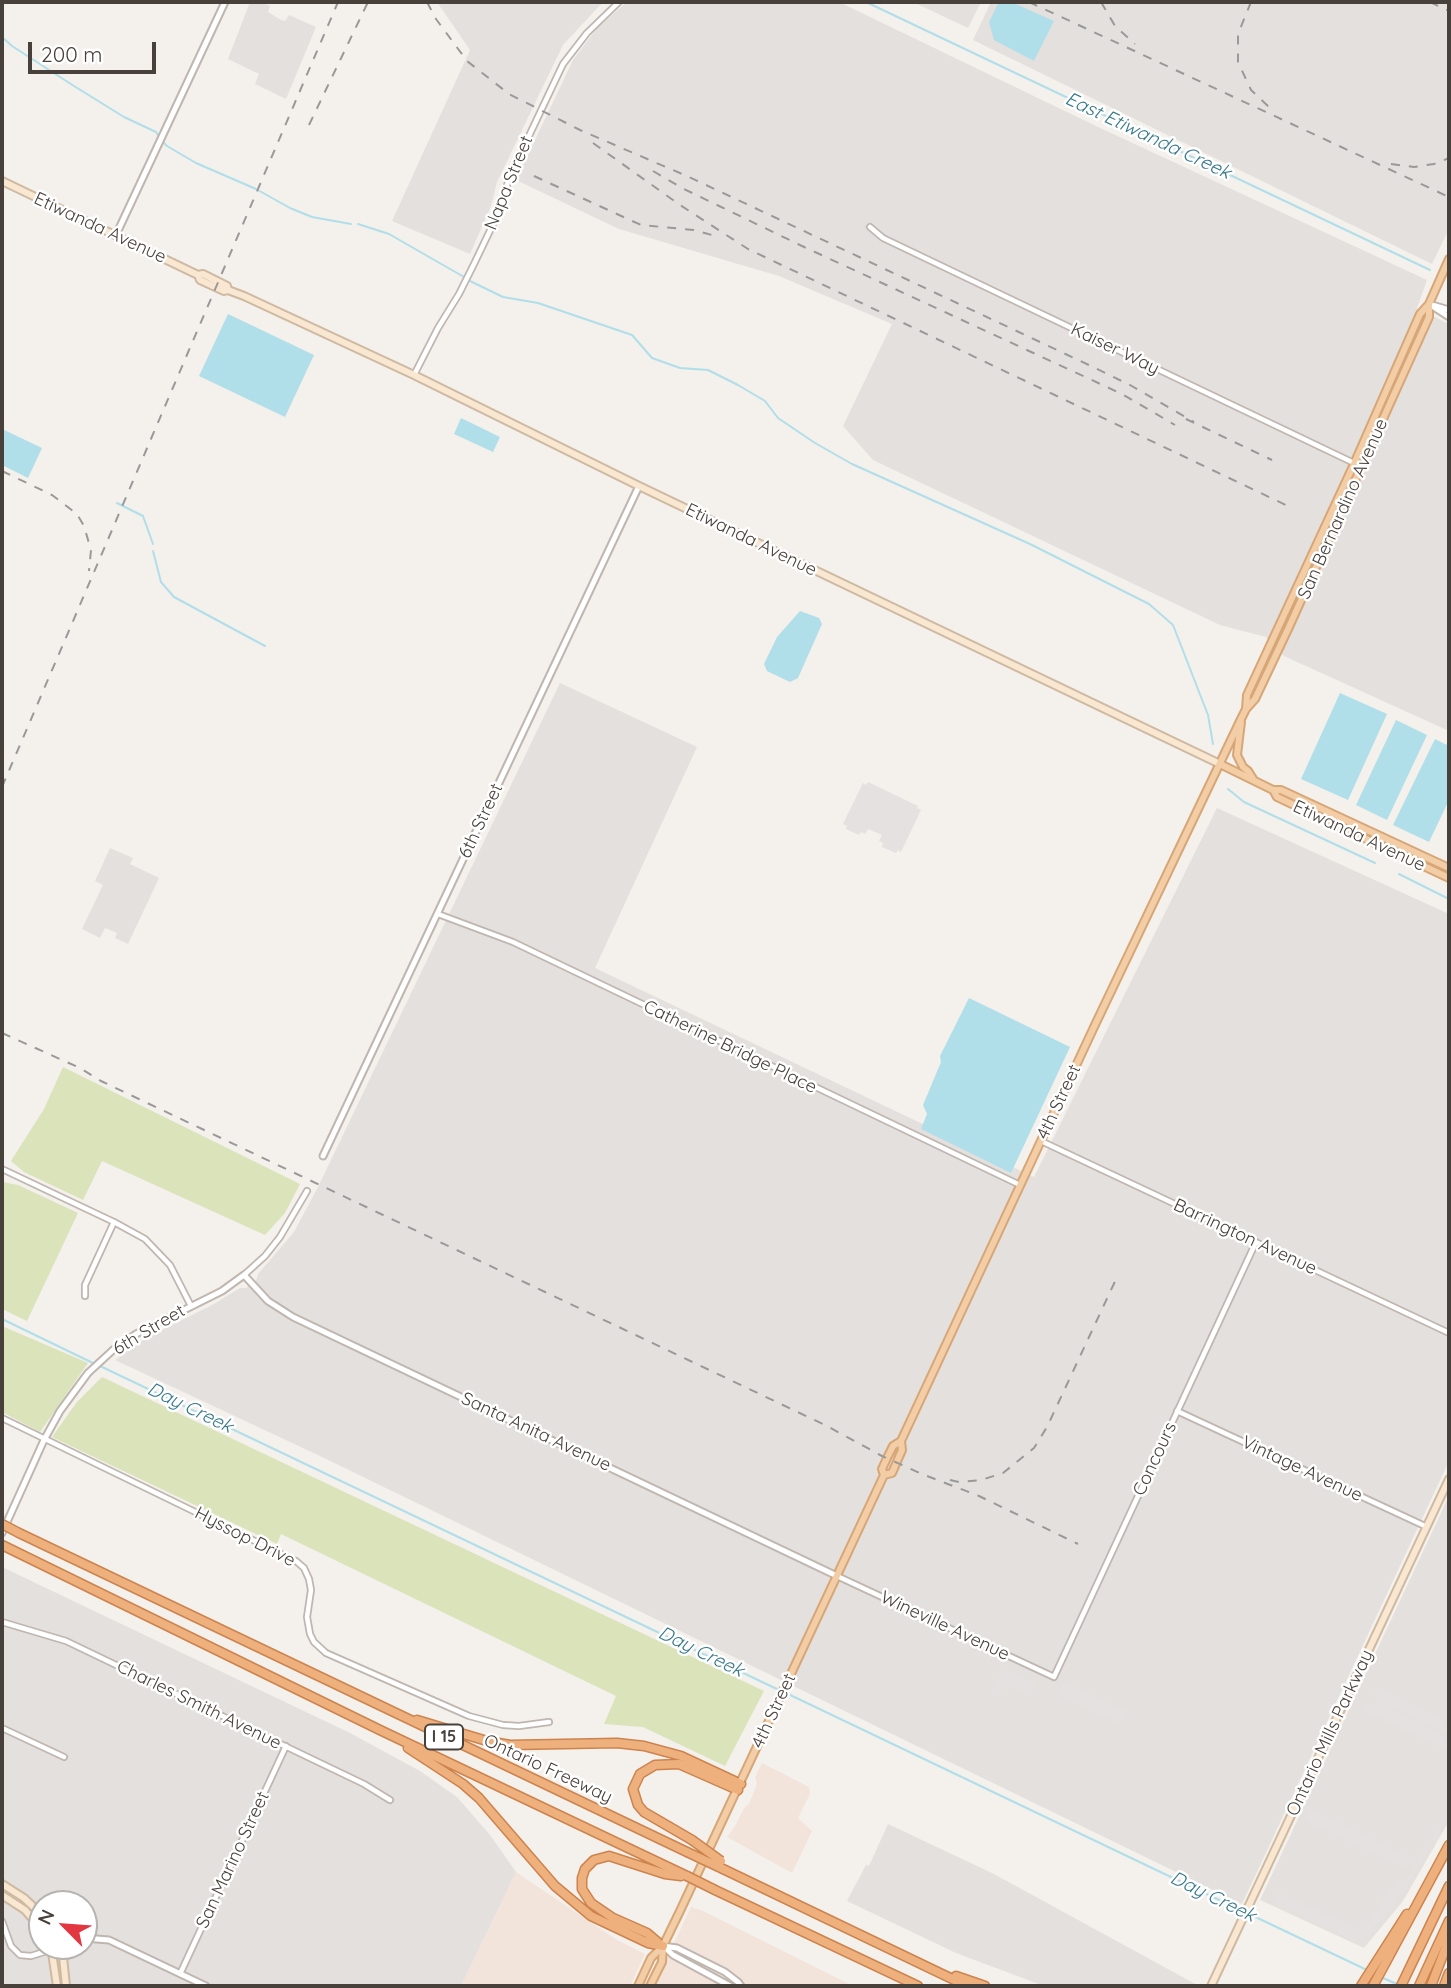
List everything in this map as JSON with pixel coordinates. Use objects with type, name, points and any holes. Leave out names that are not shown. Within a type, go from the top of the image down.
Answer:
[{"type":"highway","name":"Ontario Freeway","points":[[2,1524],[390,1712],[687,1852],[722,1865],[754,1884],[967,1986]]},
{"type":"highway","name":"Ontario Freeway","points":[[5,1547],[676,1873],[918,1986]]},
{"type":"highway","points":[[390,1712],[497,1743],[617,1743],[644,1746],[681,1756],[739,1787]]},
{"type":"highway","points":[[382,1731],[463,1784],[479,1798],[555,1886],[591,1916],[648,1943],[663,1946]]},
{"type":"highway","points":[[722,1865],[692,1840],[644,1811],[638,1805],[633,1789],[639,1774],[655,1765],[680,1765],[739,1787]]},
{"type":"highway","points":[[1363,1984],[1380,1964],[1449,1845]]},
{"type":"highway","points":[[663,1946],[646,1933],[602,1911],[592,1903],[582,1889],[582,1878],[585,1869],[594,1860],[608,1856],[665,1874],[676,1873]]},
{"type":"highway","points":[[1401,1986],[1449,1886]]},
{"type":"highway","points":[[1421,1983],[1449,1921]]},
{"type":"highway","points":[[1431,1986],[1449,1939]]},
{"type":"highway","points":[[920,1964],[985,1986]]},
{"type":"highway","points":[[1373,1986],[1380,1964]]},
{"type":"highway","points":[[1444,1986],[1449,1973]]},
{"type":"highway","points":[[895,1975],[904,1986]]},
{"type":"main road","name":"Etiwanda Avenue","points":[[2,181],[198,275],[200,280],[224,291],[228,290],[414,375],[1254,781],[1273,790],[1281,790],[1449,868]]},
{"type":"main road","name":"San Bernardino Avenue","points":[[1220,764],[1245,709],[1247,695],[1421,313],[1429,304],[1449,259]]},
{"type":"main road","name":"San Bernardino Avenue","points":[[1245,709],[1255,699],[1362,467],[1429,317],[1429,304]]},
{"type":"main road","points":[[1241,719],[1237,755],[1254,781]]},
{"type":"main road","name":"4th Street","points":[[884,1475],[892,1473],[902,1450],[901,1441],[1220,764]]},
{"type":"main road","name":"Etiwanda Avenue","points":[[1273,790],[1277,797],[1449,878]]},
{"type":"main road","name":"4th Street","points":[[638,1986],[651,1958],[663,1946],[884,1475],[882,1469],[893,1446],[901,1441]]},
{"type":"main road","name":"Ontario Mills Parkway","points":[[1211,1986],[1449,1479]]},
{"type":"main road","points":[[2,1884],[28,1902]]},
{"type":"main road","points":[[2,1895],[28,1914]]},
{"type":"main road","name":"4th Street","points":[[650,1986],[662,1962],[663,1946]]},
{"type":"main road","points":[[57,1960],[57,1986]]},
{"type":"main road","points":[[63,1960],[66,1986]]},
{"type":"street","points":[[116,235],[225,2]]},
{"type":"street","name":"Napa Street","points":[[414,375],[438,328],[460,294],[497,216],[510,176],[563,64],[587,33],[619,2]]},
{"type":"street","name":"Kaiser Way","points":[[870,227],[883,238],[1362,467]]},
{"type":"street","points":[[1429,304],[1449,310]]},
{"type":"street","points":[[1429,304],[1449,317]]},
{"type":"street","name":"6th Street","points":[[323,1156],[639,486]]},
{"type":"street","name":"Catherine Bridge Place","points":[[438,914],[515,943],[1020,1185]]},
{"type":"street","name":"Barrington Avenue","points":[[1041,1141],[1449,1333]]},
{"type":"street","points":[[2,1168],[138,1235],[158,1251],[175,1273],[191,1306]]},
{"type":"street","name":"6th Street","points":[[2,1533],[44,1440],[60,1411],[88,1373],[136,1334],[222,1291],[244,1275],[265,1256],[280,1237],[307,1191]]},
{"type":"street","points":[[85,1296],[85,1284],[114,1222]]},
{"type":"street","name":"Concours","points":[[1054,1676],[1256,1242]]},
{"type":"street","name":"Santa Anita Avenue","points":[[244,1275],[268,1301],[293,1317],[837,1576]]},
{"type":"street","name":"Vintage Avenue","points":[[1177,1411],[1427,1527]]},
{"type":"street","name":"Hyssop Drive","points":[[2,1418],[296,1561],[304,1568],[309,1579],[311,1590],[307,1617],[310,1634],[326,1653],[470,1716],[503,1725],[519,1726],[549,1721]]},
{"type":"street","name":"Wineville Avenue","points":[[837,1576],[1054,1676]]},
{"type":"street","name":"Charles Smith Avenue","points":[[2,1622],[66,1641],[286,1746],[390,1800]]},
{"type":"street","points":[[2,1728],[64,1758]]},
{"type":"street","name":"San Marino Street","points":[[180,1974],[286,1746]]},
{"type":"street","points":[[2,1921],[11,1946],[20,1955],[28,1956]]},
{"type":"street","points":[[98,1939],[109,1940],[206,1986]]},
{"type":"street","points":[[663,1946],[673,1955],[730,1986]]},
{"type":"street","points":[[663,1946],[677,1948],[725,1972],[741,1986]]},
{"type":"shaded area","points":[[250,2],[261,2],[270,6],[268,12],[281,20],[285,21],[289,15],[316,27],[286,99],[255,84],[259,74],[228,59]]},
{"type":"shaded area","points":[[437,2],[603,2],[563,45],[497,182],[491,206],[470,254],[392,221],[470,50]]},
{"type":"shaded area","points":[[627,2],[839,2],[1096,126],[1427,280],[1417,308],[1449,324],[1449,731],[1284,656],[1266,637],[1220,625],[873,460],[843,426],[892,324],[779,276],[619,229],[516,180],[573,60],[597,28]]},
{"type":"shaded area","points":[[913,2],[981,2],[968,28]]},
{"type":"shaded area","points":[[991,2],[1449,2],[1449,229],[1432,264],[973,40]]},
{"type":"shaded area","points":[[560,683],[697,747],[595,968],[1034,1177],[1217,808],[1449,914],[1449,1461],[1242,1904],[320,1456],[115,1360],[146,1338],[256,1281],[258,1274],[294,1232]]},
{"type":"shaded area","points":[[868,782],[918,806],[921,810],[901,852],[898,850],[896,853],[882,847],[883,843],[879,841],[882,835],[868,829],[865,834],[861,832],[859,835],[846,829],[847,826],[843,824],[863,783],[866,785]]},
{"type":"shaded area","points":[[110,848],[133,858],[130,864],[159,878],[128,944],[115,938],[117,933],[105,928],[100,938],[82,929],[103,885],[95,881]]},
{"type":"shaded area","points":[[1449,1496],[1449,1821],[1403,1901],[1364,1948],[1260,1900]]},
{"type":"shaded area","points":[[2,1567],[350,1733],[420,1771],[457,1797],[490,1835],[516,1872],[461,1986],[2,1986]]},
{"type":"shaded area","points":[[1006,1669],[1036,1684],[1031,1696],[1005,1684],[999,1697],[991,1693],[1000,1673]]},
{"type":"shaded area","points":[[1064,1681],[1126,1711],[1119,1724],[1057,1694]]},
{"type":"shaded area","points":[[1375,1687],[1449,1722],[1449,1735],[1378,1701]]},
{"type":"shaded area","points":[[1377,1703],[1449,1738],[1449,1751],[1364,1711],[1366,1707]]},
{"type":"shaded area","points":[[762,1763],[809,1787],[810,1794],[798,1818],[812,1831],[792,1873],[727,1837],[749,1804],[757,1784],[755,1777]]},
{"type":"shaded area","points":[[1449,1807],[1449,1814],[1399,1900],[1362,1941],[1358,1938],[1356,1942],[1274,1903],[1279,1892],[1357,1929],[1358,1933],[1374,1917],[1372,1915],[1398,1878],[1406,1881]]},
{"type":"shaded area","points":[[1310,1810],[1410,1857],[1406,1865],[1404,1867],[1312,1824],[1306,1818]]},
{"type":"shaded area","points":[[888,1824],[994,1874],[1199,1986],[1044,1986],[956,1953],[847,1901],[866,1865],[869,1866]]},
{"type":"shaded area","points":[[516,1872],[617,1940],[645,1954],[630,1986],[461,1986]]},
{"type":"shaded area","points":[[691,1907],[703,1911],[853,1986],[654,1986]]},
{"type":"green space","points":[[63,1067],[300,1184],[285,1213],[265,1235],[102,1161],[83,1200],[24,1172],[11,1161],[44,1109]]},
{"type":"green space","points":[[2,1182],[18,1185],[78,1213],[27,1321],[2,1309]]},
{"type":"green space","points":[[2,1326],[88,1363],[40,1432],[2,1412]]},
{"type":"green space","points":[[102,1377],[764,1691],[725,1766],[643,1727],[604,1724],[616,1696],[281,1534],[277,1544],[52,1437],[77,1402]]},
{"type":"water","points":[[999,2],[1011,2],[1054,21],[1034,61],[994,40],[989,22]]},
{"type":"water","points":[[228,314],[314,355],[285,417],[199,376]]},
{"type":"water","points":[[461,418],[500,437],[493,452],[454,434]]},
{"type":"water","points":[[2,429],[42,448],[28,478],[2,465]]},
{"type":"water","points":[[800,611],[819,618],[822,624],[798,678],[790,682],[767,671],[764,664],[777,637]]},
{"type":"water","points":[[1340,693],[1387,714],[1348,800],[1301,779]]},
{"type":"water","points":[[1396,720],[1427,735],[1387,820],[1356,805]]},
{"type":"water","points":[[1435,739],[1449,746],[1449,800],[1429,842],[1393,825]]},
{"type":"water","points":[[969,998],[1070,1047],[1011,1173],[921,1129],[927,1114],[923,1105],[941,1062],[940,1056]]},
{"type":"waterway","name":"East Etiwanda Creek","points":[[866,2],[1430,270]]},
{"type":"waterway","points":[[2,37],[74,86],[158,135]]},
{"type":"waterway","points":[[163,142],[196,163],[256,189],[290,208],[312,217],[351,224]]},
{"type":"waterway","points":[[358,224],[389,234],[464,277]]},
{"type":"waterway","points":[[470,281],[503,297],[538,303],[632,335],[652,358],[680,368],[708,370],[765,401],[778,418],[852,464],[1030,544],[1149,604],[1173,625],[1208,715],[1213,744]]},
{"type":"waterway","points":[[117,503],[143,516],[153,544]]},
{"type":"waterway","points":[[153,551],[161,582],[174,597],[265,646]]},
{"type":"waterway","points":[[1228,789],[1244,802],[1375,863]]},
{"type":"waterway","points":[[1399,874],[1449,899]]},
{"type":"waterway","name":"Day Creek","points":[[2,1319],[95,1364]]},
{"type":"waterway","name":"Day Creek","points":[[100,1366],[781,1691]]},
{"type":"waterway","name":"Day Creek","points":[[786,1693],[1242,1911]]},
{"type":"waterway","name":"Day Creek","points":[[1247,1913],[1369,1971]]},
{"type":"waterway","name":"Day Creek","points":[[1383,1978],[1397,1984]]},
{"type":"railway","points":[[2,787],[338,2]]},
{"type":"railway","points":[[309,125],[368,2]]},
{"type":"railway","points":[[427,2],[467,61],[509,94],[580,130],[689,177],[1091,366],[1194,422]]},
{"type":"railway","points":[[1029,2],[1449,197]]},
{"type":"railway","points":[[1101,2],[1115,26],[1135,44]]},
{"type":"railway","points":[[1251,2],[1238,34],[1238,62],[1251,90],[1269,107]]},
{"type":"railway","points":[[1430,2],[1449,11]]},
{"type":"railway","points":[[593,143],[748,249],[1290,507]]},
{"type":"railway","points":[[1391,164],[1414,167],[1449,158]]},
{"type":"railway","points":[[653,171],[684,189],[802,246],[1122,394],[1175,425]]},
{"type":"railway","points":[[534,176],[641,225],[694,230],[719,237]]},
{"type":"railway","points":[[1186,419],[1272,460]]},
{"type":"railway","points":[[2,471],[52,495],[77,514],[84,526],[91,550],[89,571]]},
{"type":"railway","points":[[2,1033],[825,1425],[882,1456],[979,1496],[1078,1544]]},
{"type":"railway","points":[[950,1480],[981,1480],[1003,1473],[1034,1448],[1047,1427],[1118,1275]]}]
